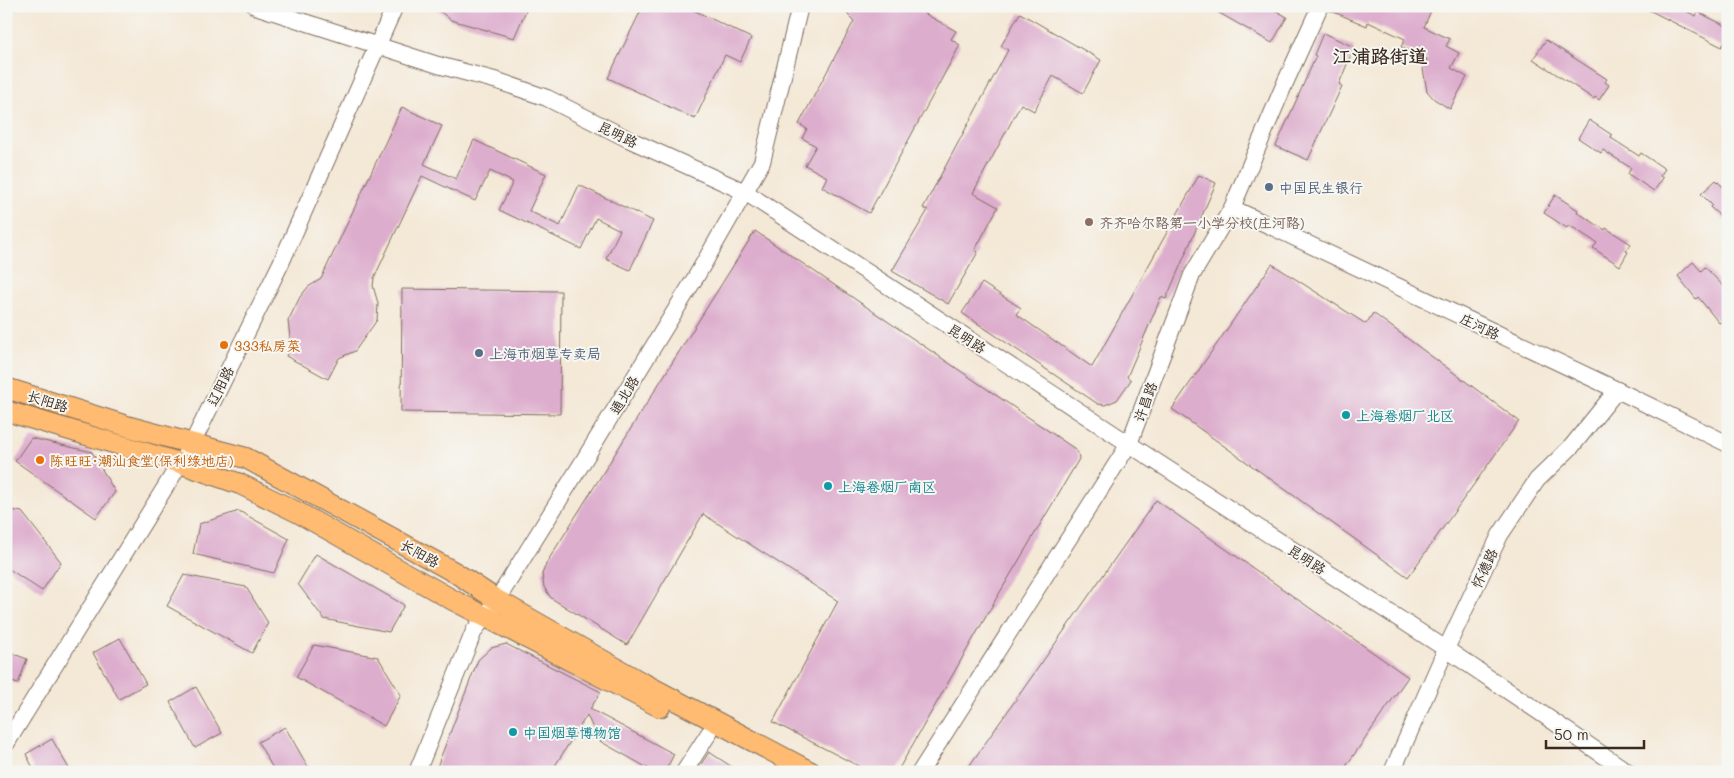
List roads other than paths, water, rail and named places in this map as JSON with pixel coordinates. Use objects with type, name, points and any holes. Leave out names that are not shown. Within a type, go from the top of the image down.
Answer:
[{"type":"main road","name":"长阳路","points":[[6,388],[130,427],[246,458],[456,573],[497,600],[646,685],[812,772]]},
{"type":"main road","name":"长阳路","points":[[6,411],[180,463],[240,484],[299,513],[485,617],[784,772]]},
{"type":"street","name":"昆明路","points":[[255,6],[438,65],[498,80],[547,98],[626,138],[745,192],[1446,649],[1628,772]]},
{"type":"street","name":"辽阳路","points":[[6,744],[192,444],[281,263],[395,6]]},
{"type":"street","name":"通北路","points":[[416,772],[474,631],[497,600],[595,443],[762,162],[800,6]]},
{"type":"street","name":"许昌路","points":[[920,772],[1129,444],[1192,275],[1232,208],[1320,6]]},
{"type":"street","name":"庄河路","points":[[1232,208],[1728,444]]},
{"type":"street","name":"怀德路","points":[[1392,772],[1446,649],[1500,535],[1537,480],[1572,446],[1617,390]]},
{"type":"street","points":[[684,772],[709,733]]},
{"type":"place","name":"中国民生银行","points":[[1269,187]]},
{"type":"place","name":"齐齐哈尔路第一小学分校(庄河路)","points":[[1089,222]]},
{"type":"place","name":"333私房菜","points":[[224,345]]},
{"type":"place","name":"上海市烟草专卖局","points":[[479,353]]},
{"type":"place","name":"上海卷烟厂北区","points":[[1346,415]]},
{"type":"place","name":"陈旺旺·潮汕食堂(保利绿地店)","points":[[40,460]]},
{"type":"place","name":"上海卷烟厂南区","points":[[828,486]]},
{"type":"place","name":"中国烟草博物馆","points":[[513,732]]},
{"type":"district","name":"江浦路街道","points":[[1380,55]]}]
